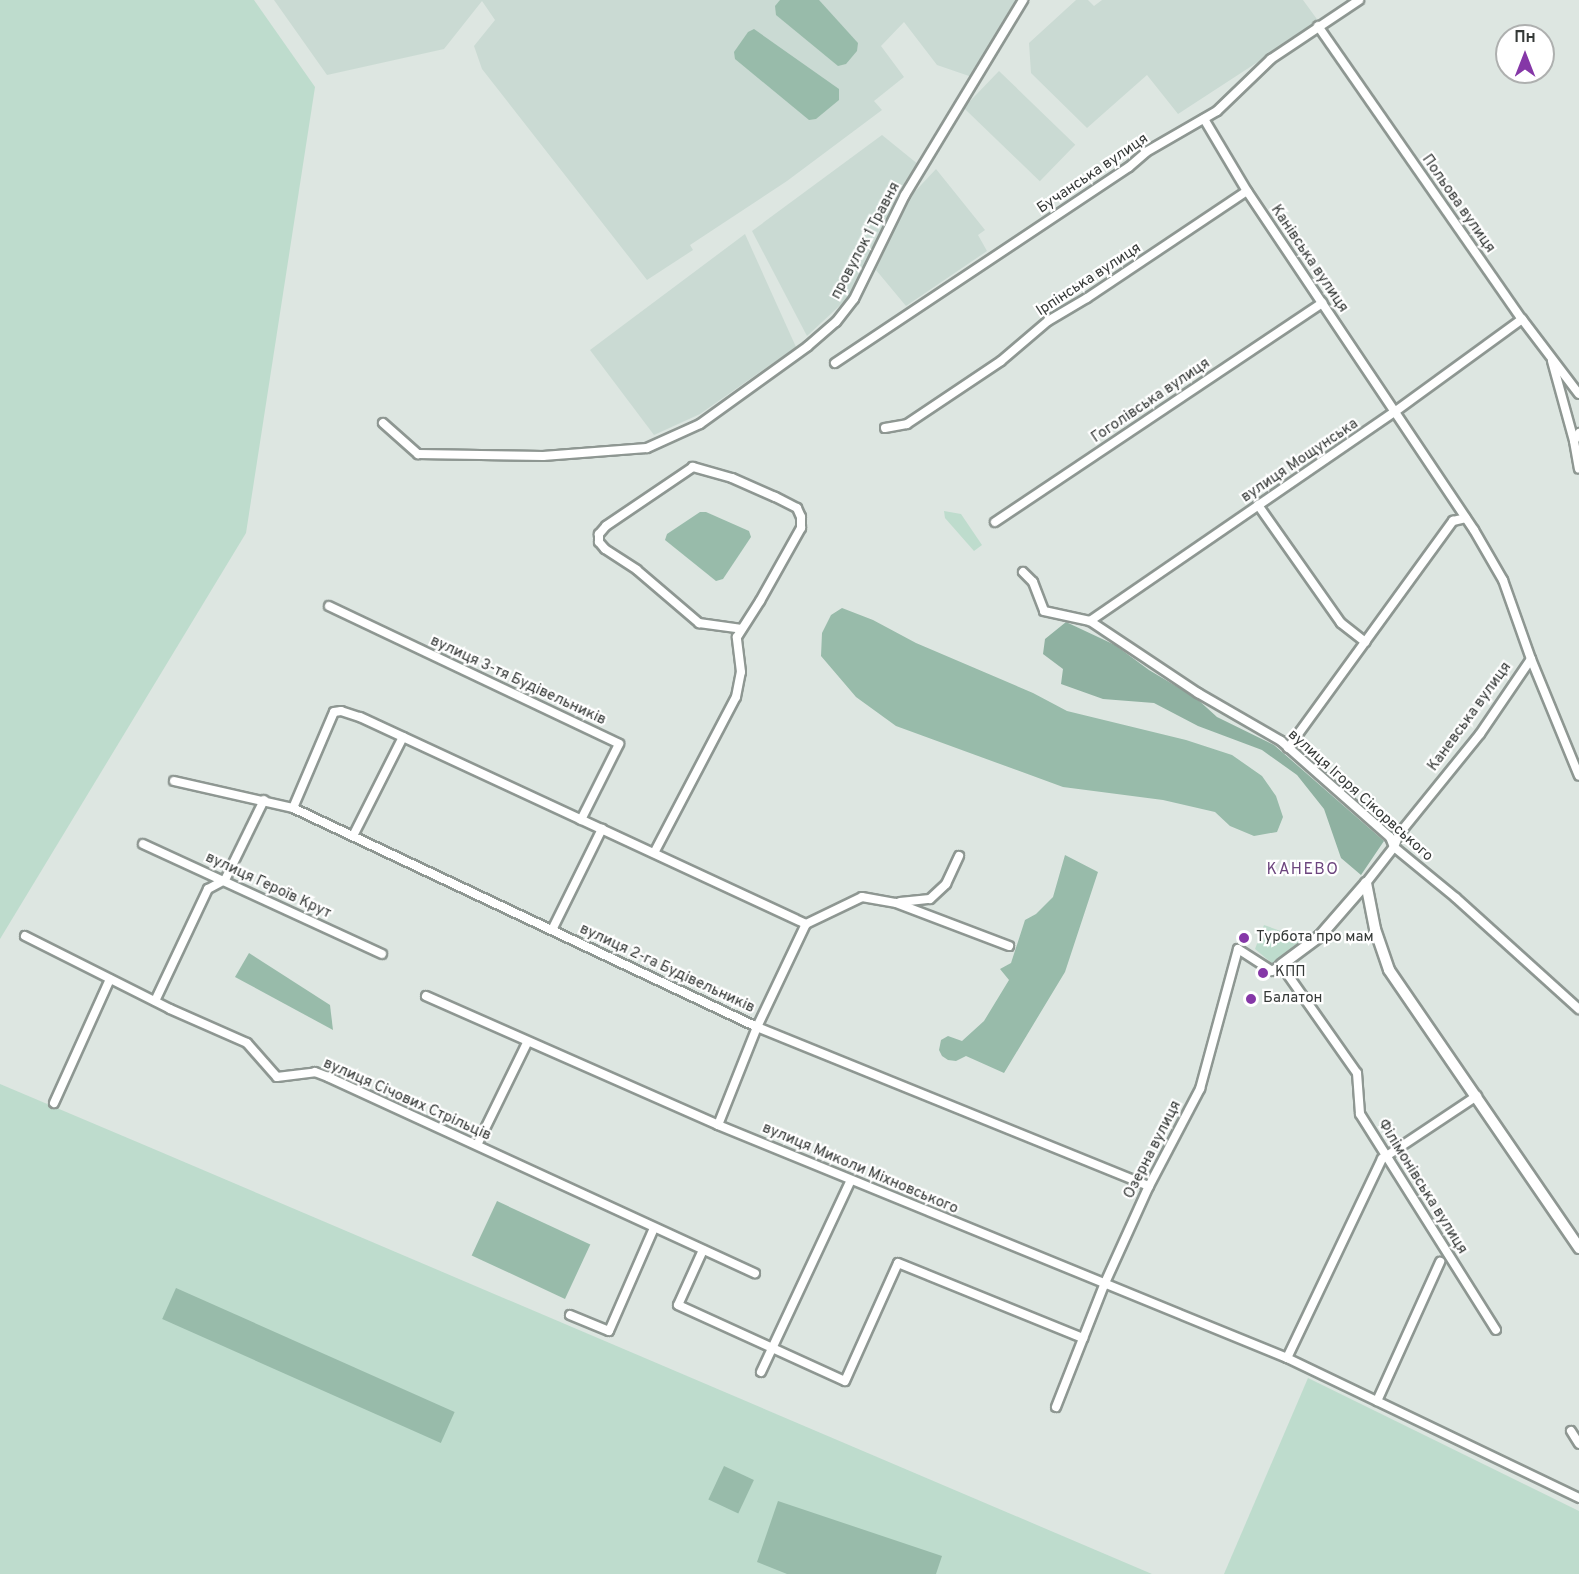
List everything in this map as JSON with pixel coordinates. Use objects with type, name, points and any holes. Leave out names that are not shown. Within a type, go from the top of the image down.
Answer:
[{"type":"street","name":"провулок 1 Травня","points":[[383,423],[418,454],[543,456],[620,452],[647,448],[700,424],[808,346],[836,322],[854,299],[905,195],[1023,0]]},
{"type":"street","name":"Бучанська вулиця","points":[[835,363],[1129,167],[1146,152],[1217,111],[1271,59],[1359,0]]},
{"type":"street","name":"Польова вулиця","points":[[1318,26],[1522,319],[1579,394]]},
{"type":"street","name":"Канівська вулиця","points":[[1204,119],[1247,191],[1396,411]]},
{"type":"street","name":"Ірпінська вулиця","points":[[885,428],[907,424],[1001,361],[1048,321],[1087,298],[1247,191]]},
{"type":"street","name":"Гоголівська вулиця","points":[[995,522],[1322,303]]},
{"type":"street","name":"вулиця Мощунська","points":[[1090,621],[1396,411],[1522,319]]},
{"type":"street","points":[[1550,355],[1576,437],[1579,469]]},
{"type":"street","name":"Каневська вулиця","points":[[1366,883],[1394,847],[1399,834],[1480,734],[1531,659],[1503,580],[1466,518],[1396,411]]},
{"type":"street","points":[[654,853],[736,697],[741,672],[737,637],[742,629],[801,528],[801,517],[797,508],[732,478],[693,467],[606,526],[599,534],[599,542],[605,549],[637,570],[699,623],[742,629]]},
{"type":"street","points":[[1258,505],[1341,623],[1365,642]]},
{"type":"street","points":[[1288,748],[1453,521],[1466,518]]},
{"type":"street","name":"вулиця Ігоря Сікорвського","points":[[1023,572],[1034,582],[1044,611],[1090,621],[1198,693],[1288,748],[1390,837],[1394,847],[1456,898],[1579,1009]]},
{"type":"street","name":"вулиця 3-тя Будівельників","points":[[329,606],[619,744],[581,820]]},
{"type":"street","points":[[1531,659],[1579,776]]},
{"type":"street","points":[[293,808],[333,716],[339,711],[354,714],[806,924]]},
{"type":"street","points":[[353,836],[403,737]]},
{"type":"street","name":"вулиця 2-га Будівельників","points":[[174,781],[293,808],[757,1027],[1149,1186]]},
{"type":"street","points":[[155,1001],[207,890],[225,880],[264,800]]},
{"type":"street","points":[[552,930],[602,829]]},
{"type":"street","name":"вулиця Героїв Крут","points":[[143,844],[381,954]]},
{"type":"street","points":[[896,903],[930,899],[946,884],[959,856]]},
{"type":"street","points":[[1281,965],[1320,936],[1366,883]]},
{"type":"street","points":[[1366,883],[1376,929],[1389,970],[1579,1248]]},
{"type":"street","points":[[718,1125],[757,1027],[806,924],[862,897],[896,903],[1009,946]]},
{"type":"street","name":"вулиця Січових Стрільців","points":[[25,936],[155,1001],[247,1042],[277,1077],[315,1072],[477,1144],[755,1274]]},
{"type":"street","name":"Озерна вулиця","points":[[1056,1407],[1104,1285],[1149,1186],[1200,1089],[1238,949],[1272,971],[1281,965]]},
{"type":"street","name":"Філімонівська вулиця","points":[[1281,965],[1358,1073],[1360,1114],[1496,1329]]},
{"type":"street","points":[[54,1103],[110,979]]},
{"type":"street","name":"вулиця Миколи Міхновського","points":[[426,996],[527,1043],[718,1125],[1287,1358],[1579,1498]]},
{"type":"street","points":[[477,1144],[527,1043]]},
{"type":"street","points":[[1287,1358],[1382,1159],[1477,1096]]},
{"type":"street","points":[[761,1372],[851,1180]]},
{"type":"street","points":[[570,1315],[609,1332],[654,1228]]},
{"type":"street","points":[[703,1250],[678,1305],[845,1381],[898,1263],[1083,1338]]},
{"type":"street","points":[[1377,1401],[1440,1262]]},
{"type":"street","points":[[1571,1431],[1579,1444]]},
{"type":"shaded area","points":[[0,0],[254,0],[315,87],[246,533],[0,939]]},
{"type":"shaded area","points":[[274,0],[1016,0],[972,77],[937,65],[904,22],[881,46],[904,77],[874,101],[882,110],[787,181],[690,245],[693,250],[647,280],[482,69],[474,46],[495,20],[482,1],[444,49],[327,75]]},
{"type":"shaded area","points":[[780,0],[819,0],[858,43],[857,51],[846,64],[838,66],[776,15],[775,6]]},
{"type":"shaded area","points":[[1076,0],[1088,0],[1094,6],[1102,0],[1303,0],[1319,22],[1178,114],[1147,75],[1087,128],[1031,73],[1029,43]]},
{"type":"shaded area","points":[[754,29],[839,89],[839,100],[816,119],[809,120],[735,59],[734,52],[748,32]]},
{"type":"shaded area","points":[[999,71],[1075,145],[1040,181],[964,108]]},
{"type":"shaded area","points":[[882,135],[919,165],[848,298],[807,336],[752,231]]},
{"type":"shaded area","points":[[936,169],[985,230],[978,235],[987,251],[906,306],[876,270],[907,200]]},
{"type":"shaded area","points":[[745,234],[796,347],[700,414],[654,435],[590,350]]},
{"type":"shaded area","points":[[944,511],[961,514],[982,545],[974,551],[945,518]]},
{"type":"shaded area","points":[[700,512],[706,512],[749,531],[751,537],[723,579],[716,581],[665,540],[667,534]]},
{"type":"shaded area","points":[[842,608],[873,620],[916,643],[1033,693],[1067,711],[1186,740],[1232,755],[1262,776],[1276,796],[1283,817],[1277,832],[1254,836],[1230,826],[1215,812],[1163,800],[1063,787],[896,726],[856,697],[821,656],[822,633],[831,615]]},
{"type":"shaded area","points":[[1066,622],[1115,645],[1149,670],[1196,698],[1217,717],[1274,745],[1384,841],[1361,875],[1341,858],[1324,809],[1297,775],[1262,750],[1198,726],[1154,703],[1103,699],[1061,684],[1063,669],[1043,654],[1045,639]]},
{"type":"shaded area","points":[[1065,855],[1098,872],[1065,972],[1004,1073],[966,1056],[956,1061],[948,1060],[939,1050],[941,1040],[948,1036],[962,1041],[984,1021],[1009,980],[1000,969],[1011,963],[1025,920],[1036,914],[1053,897]]},
{"type":"shaded area","points":[[1264,925],[1303,939],[1273,964],[1255,949]]},
{"type":"shaded area","points":[[249,953],[330,1005],[333,1030],[235,977]]},
{"type":"shaded area","points":[[0,1084],[149,1147],[1152,1574],[0,1574]]},
{"type":"shaded area","points":[[497,1201],[590,1245],[565,1299],[472,1255]]},
{"type":"shaded area","points":[[176,1288],[455,1412],[441,1443],[162,1319]]},
{"type":"shaded area","points":[[1308,1378],[1579,1511],[1579,1574],[1224,1574]]},
{"type":"shaded area","points":[[724,1466],[754,1480],[738,1513],[708,1500]]},
{"type":"shaded area","points":[[778,1501],[942,1556],[936,1574],[787,1574],[757,1562]]},
{"type":"place","name":"Турбота про мам","points":[[1244,938]]},
{"type":"place","name":"КПП","points":[[1263,973]]},
{"type":"place","name":"Балатон","points":[[1251,999]]},
{"type":"district","name":"КАНЕВО","points":[[1303,870]]}]
